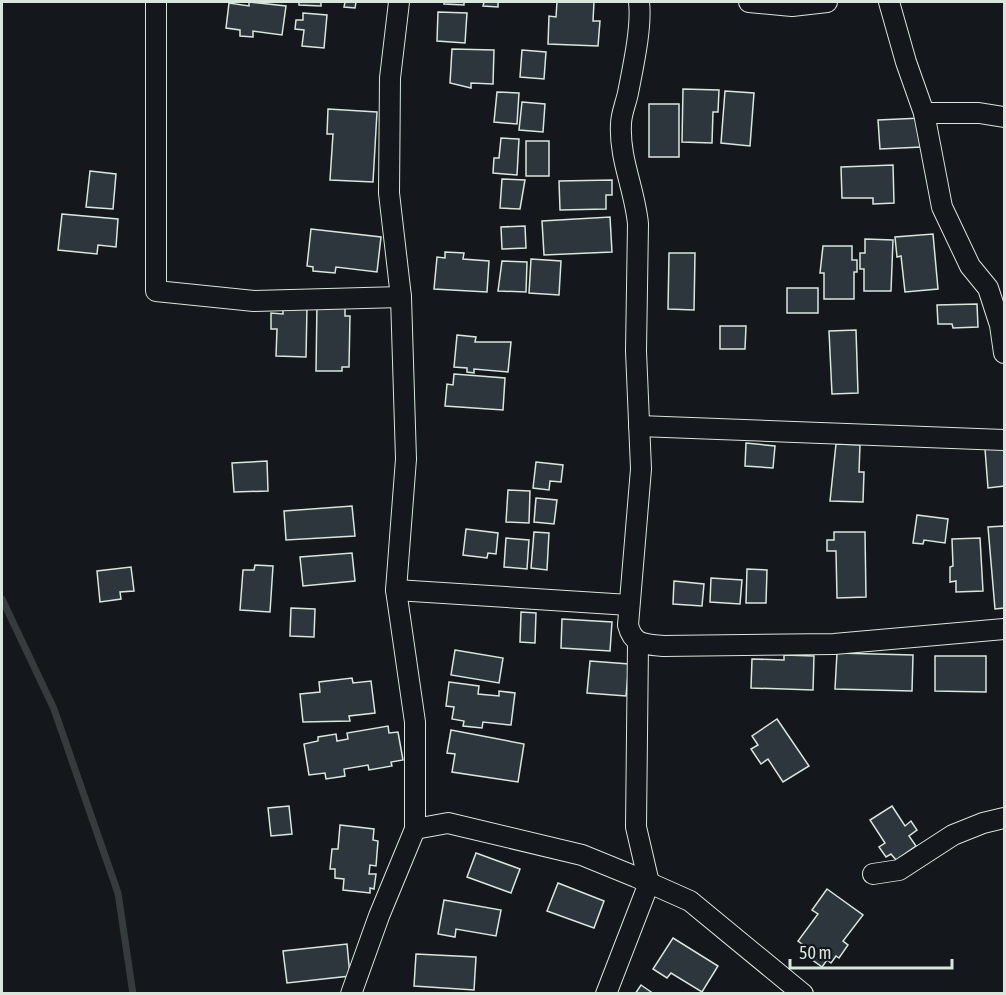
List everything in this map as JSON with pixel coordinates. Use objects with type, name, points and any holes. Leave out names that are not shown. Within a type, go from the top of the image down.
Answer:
[{"type":"street","points":[[156,2],[156,291],[254,301],[401,297]]},
{"type":"street","points":[[351,993],[378,916],[415,829],[415,722],[396,591],[406,459],[401,297],[389,193],[390,78],[399,2]]},
{"type":"street","points":[[606,993],[649,883],[636,827],[638,644],[631,636],[628,625],[641,469],[636,351],[638,224],[636,204],[628,181],[621,144],[621,122],[628,93],[639,2]]},
{"type":"street","points":[[749,2],[792,6],[827,2]]},
{"type":"street","points":[[889,2],[924,113],[942,207],[970,266],[988,288],[1000,325],[1005,353]]},
{"type":"street","points":[[924,113],[979,113],[1005,117]]},
{"type":"street","points":[[639,426],[1005,440]]},
{"type":"street","points":[[396,591],[629,605]]},
{"type":"street","points":[[638,644],[834,644],[1005,629]]},
{"type":"street","points":[[873,874],[899,870],[953,835],[983,823],[1005,818]]},
{"type":"street","points":[[415,829],[448,823],[582,855],[649,883],[690,901],[803,993]]},
{"type":"building","points":[[249,2],[286,6],[282,35],[253,31],[253,37],[240,36],[240,30],[226,28],[229,3],[249,6]]},
{"type":"building","points":[[299,2],[321,2],[321,6],[299,5]]},
{"type":"building","points":[[345,2],[356,2],[355,8],[344,7]]},
{"type":"building","points":[[444,2],[464,2],[464,5],[444,4]]},
{"type":"building","points":[[484,2],[498,2],[498,7],[483,6]]},
{"type":"building","points":[[557,2],[594,2],[593,21],[600,21],[598,46],[548,44],[549,16],[556,17]]},
{"type":"building","points":[[438,12],[467,13],[465,43],[437,41]]},
{"type":"building","points":[[303,13],[327,15],[324,48],[302,46],[304,30],[295,29],[296,20],[303,20]]},
{"type":"building","points":[[452,49],[494,50],[493,84],[471,83],[471,88],[450,83]]},
{"type":"building","points":[[522,50],[546,52],[544,79],[520,77]]},
{"type":"building","points":[[683,89],[719,90],[718,112],[713,112],[712,143],[682,142]]},
{"type":"building","points":[[725,91],[754,93],[750,146],[721,143]]},
{"type":"building","points":[[497,92],[519,93],[517,124],[494,122]]},
{"type":"building","points":[[522,102],[545,104],[543,132],[519,130]]},
{"type":"building","points":[[649,104],[679,104],[679,157],[649,157]]},
{"type":"building","points":[[328,109],[377,112],[373,182],[330,180],[333,134],[327,134]]},
{"type":"building","points":[[921,118],[922,147],[880,149],[878,120]]},
{"type":"building","points":[[501,138],[519,139],[517,175],[493,173],[494,158],[499,158]]},
{"type":"building","points":[[526,141],[549,141],[549,176],[526,176]]},
{"type":"building","points":[[893,165],[894,203],[873,204],[873,198],[842,198],[841,167]]},
{"type":"building","points":[[90,171],[116,174],[113,209],[86,207]]},
{"type":"building","points":[[502,179],[525,180],[520,209],[500,208]]},
{"type":"building","points":[[612,180],[612,195],[606,195],[606,209],[560,210],[559,181]]},
{"type":"building","points":[[62,214],[118,219],[116,247],[98,245],[97,254],[58,250]]},
{"type":"building","points":[[610,217],[612,252],[544,255],[542,221]]},
{"type":"building","points":[[525,226],[526,248],[502,249],[501,227]]},
{"type":"building","points":[[311,229],[381,237],[377,272],[336,267],[335,273],[313,271],[313,267],[307,266]]},
{"type":"building","points":[[933,234],[938,289],[905,292],[901,256],[897,257],[895,237]]},
{"type":"building","points":[[865,239],[893,240],[891,291],[864,291],[864,269],[860,269],[860,253],[865,253]]},
{"type":"building","points":[[823,246],[852,246],[852,260],[857,260],[857,272],[854,272],[854,299],[824,299],[824,273],[820,273]]},
{"type":"building","points":[[445,252],[464,253],[463,259],[489,261],[487,292],[434,289],[437,257],[445,258]]},
{"type":"building","points":[[669,253],[695,253],[694,310],[668,309]]},
{"type":"building","points":[[531,259],[561,261],[559,295],[529,293]]},
{"type":"building","points":[[502,261],[527,262],[526,292],[498,291]]},
{"type":"building","points":[[787,288],[818,288],[818,313],[787,313]]},
{"type":"building","points":[[317,302],[345,303],[345,316],[350,316],[349,367],[342,367],[342,371],[316,371]]},
{"type":"building","points":[[977,304],[978,327],[953,328],[952,324],[938,324],[937,305]]},
{"type":"building","points":[[283,307],[307,307],[306,357],[276,356],[277,329],[271,329],[271,313],[283,314]]},
{"type":"building","points":[[720,326],[746,326],[745,349],[720,349]]},
{"type":"building","points":[[856,330],[858,393],[832,394],[829,331]]},
{"type":"building","points":[[457,335],[476,337],[475,342],[511,342],[508,372],[474,369],[474,373],[467,372],[467,368],[454,367]]},
{"type":"building","points":[[454,374],[505,378],[503,410],[445,406],[447,384],[453,385]]},
{"type":"building","points":[[746,443],[775,446],[773,468],[745,466]]},
{"type":"building","points":[[836,444],[860,445],[859,472],[864,472],[863,502],[830,501]]},
{"type":"building","points":[[1004,448],[1004,486],[988,488],[985,449]]},
{"type":"building","points":[[267,461],[268,491],[234,492],[232,463]]},
{"type":"building","points":[[536,462],[563,465],[561,482],[550,481],[549,490],[533,488]]},
{"type":"building","points":[[508,490],[530,491],[529,523],[506,522]]},
{"type":"building","points":[[536,498],[557,500],[554,524],[534,522]]},
{"type":"building","points":[[352,506],[355,536],[286,540],[284,511]]},
{"type":"building","points":[[917,515],[948,519],[945,543],[924,540],[923,544],[913,543]]},
{"type":"building","points":[[1004,526],[1004,608],[995,609],[988,527]]},
{"type":"building","points":[[466,529],[498,533],[496,554],[488,553],[487,558],[463,555]]},
{"type":"building","points":[[534,532],[549,533],[547,570],[531,568]]},
{"type":"building","points":[[834,532],[865,532],[866,597],[837,598],[836,551],[827,551],[827,540],[834,540]]},
{"type":"building","points":[[506,538],[529,540],[527,569],[504,567]]},
{"type":"building","points":[[980,538],[983,591],[956,592],[956,581],[950,582],[950,567],[953,566],[952,539]]},
{"type":"building","points":[[352,553],[355,581],[303,586],[300,557]]},
{"type":"building","points":[[255,565],[273,566],[270,612],[240,610],[243,570],[254,570]]},
{"type":"building","points":[[131,567],[134,591],[120,592],[121,599],[100,602],[97,571]]},
{"type":"building","points":[[747,569],[767,570],[766,603],[746,603]]},
{"type":"building","points":[[711,578],[742,580],[740,604],[710,602]]},
{"type":"building","points":[[674,581],[704,584],[702,606],[673,604]]},
{"type":"building","points":[[291,608],[315,609],[314,637],[290,636]]},
{"type":"building","points":[[521,612],[536,613],[535,643],[520,642]]},
{"type":"building","points":[[562,619],[612,622],[610,651],[561,648]]},
{"type":"building","points":[[455,650],[503,658],[499,683],[451,675]]},
{"type":"building","points":[[837,653],[913,655],[912,691],[835,689]]},
{"type":"building","points":[[784,655],[814,656],[813,690],[751,688],[752,659],[784,660]]},
{"type":"building","points":[[935,656],[986,656],[986,692],[935,691]]},
{"type":"building","points":[[590,661],[629,664],[626,696],[587,693]]},
{"type":"building","points":[[352,678],[353,683],[371,681],[375,713],[349,716],[350,721],[303,722],[300,694],[320,692],[319,682]]},
{"type":"building","points":[[449,682],[479,686],[478,694],[499,696],[499,691],[515,693],[511,725],[483,722],[482,728],[463,726],[464,721],[452,719],[454,707],[446,706]]},
{"type":"building","points":[[777,719],[809,766],[783,782],[768,759],[761,764],[751,749],[758,745],[752,736]]},
{"type":"building","points":[[388,726],[389,733],[398,732],[403,760],[391,762],[392,766],[369,770],[368,765],[344,769],[345,776],[326,779],[325,773],[309,775],[304,744],[318,741],[318,737],[336,734],[337,741],[348,739],[347,733]]},
{"type":"building","points":[[451,730],[524,744],[518,782],[452,772],[455,754],[447,753]]},
{"type":"building","points":[[289,806],[292,834],[271,836],[268,808]]},
{"type":"building","points":[[892,806],[905,826],[911,821],[917,830],[909,836],[916,846],[896,860],[891,854],[886,857],[879,847],[885,843],[870,820]]},
{"type":"building","points":[[340,825],[374,829],[373,840],[378,841],[376,866],[370,865],[369,874],[376,874],[374,889],[370,888],[370,893],[343,890],[344,879],[335,878],[335,869],[330,869],[332,849],[338,849]]},
{"type":"building","points":[[476,853],[520,869],[511,893],[467,877]]},
{"type":"building","points":[[558,883],[604,901],[594,928],[547,911]]},
{"type":"building","points":[[827,889],[863,915],[843,941],[848,945],[839,958],[836,956],[831,963],[827,960],[822,967],[807,956],[811,951],[798,941],[818,914],[812,910]]},
{"type":"building","points":[[444,900],[501,910],[496,936],[456,929],[455,937],[438,934]]},
{"type":"building","points":[[673,938],[718,966],[702,992],[671,973],[667,978],[653,969]]},
{"type":"building","points":[[347,944],[350,976],[287,983],[283,951]]},
{"type":"building","points":[[416,954],[476,957],[474,990],[414,986]]},
{"type":"building","points":[[641,985],[654,994],[635,994]]},
{"type":"waterway","points":[[2,599],[54,709],[118,893],[133,994]]}]
